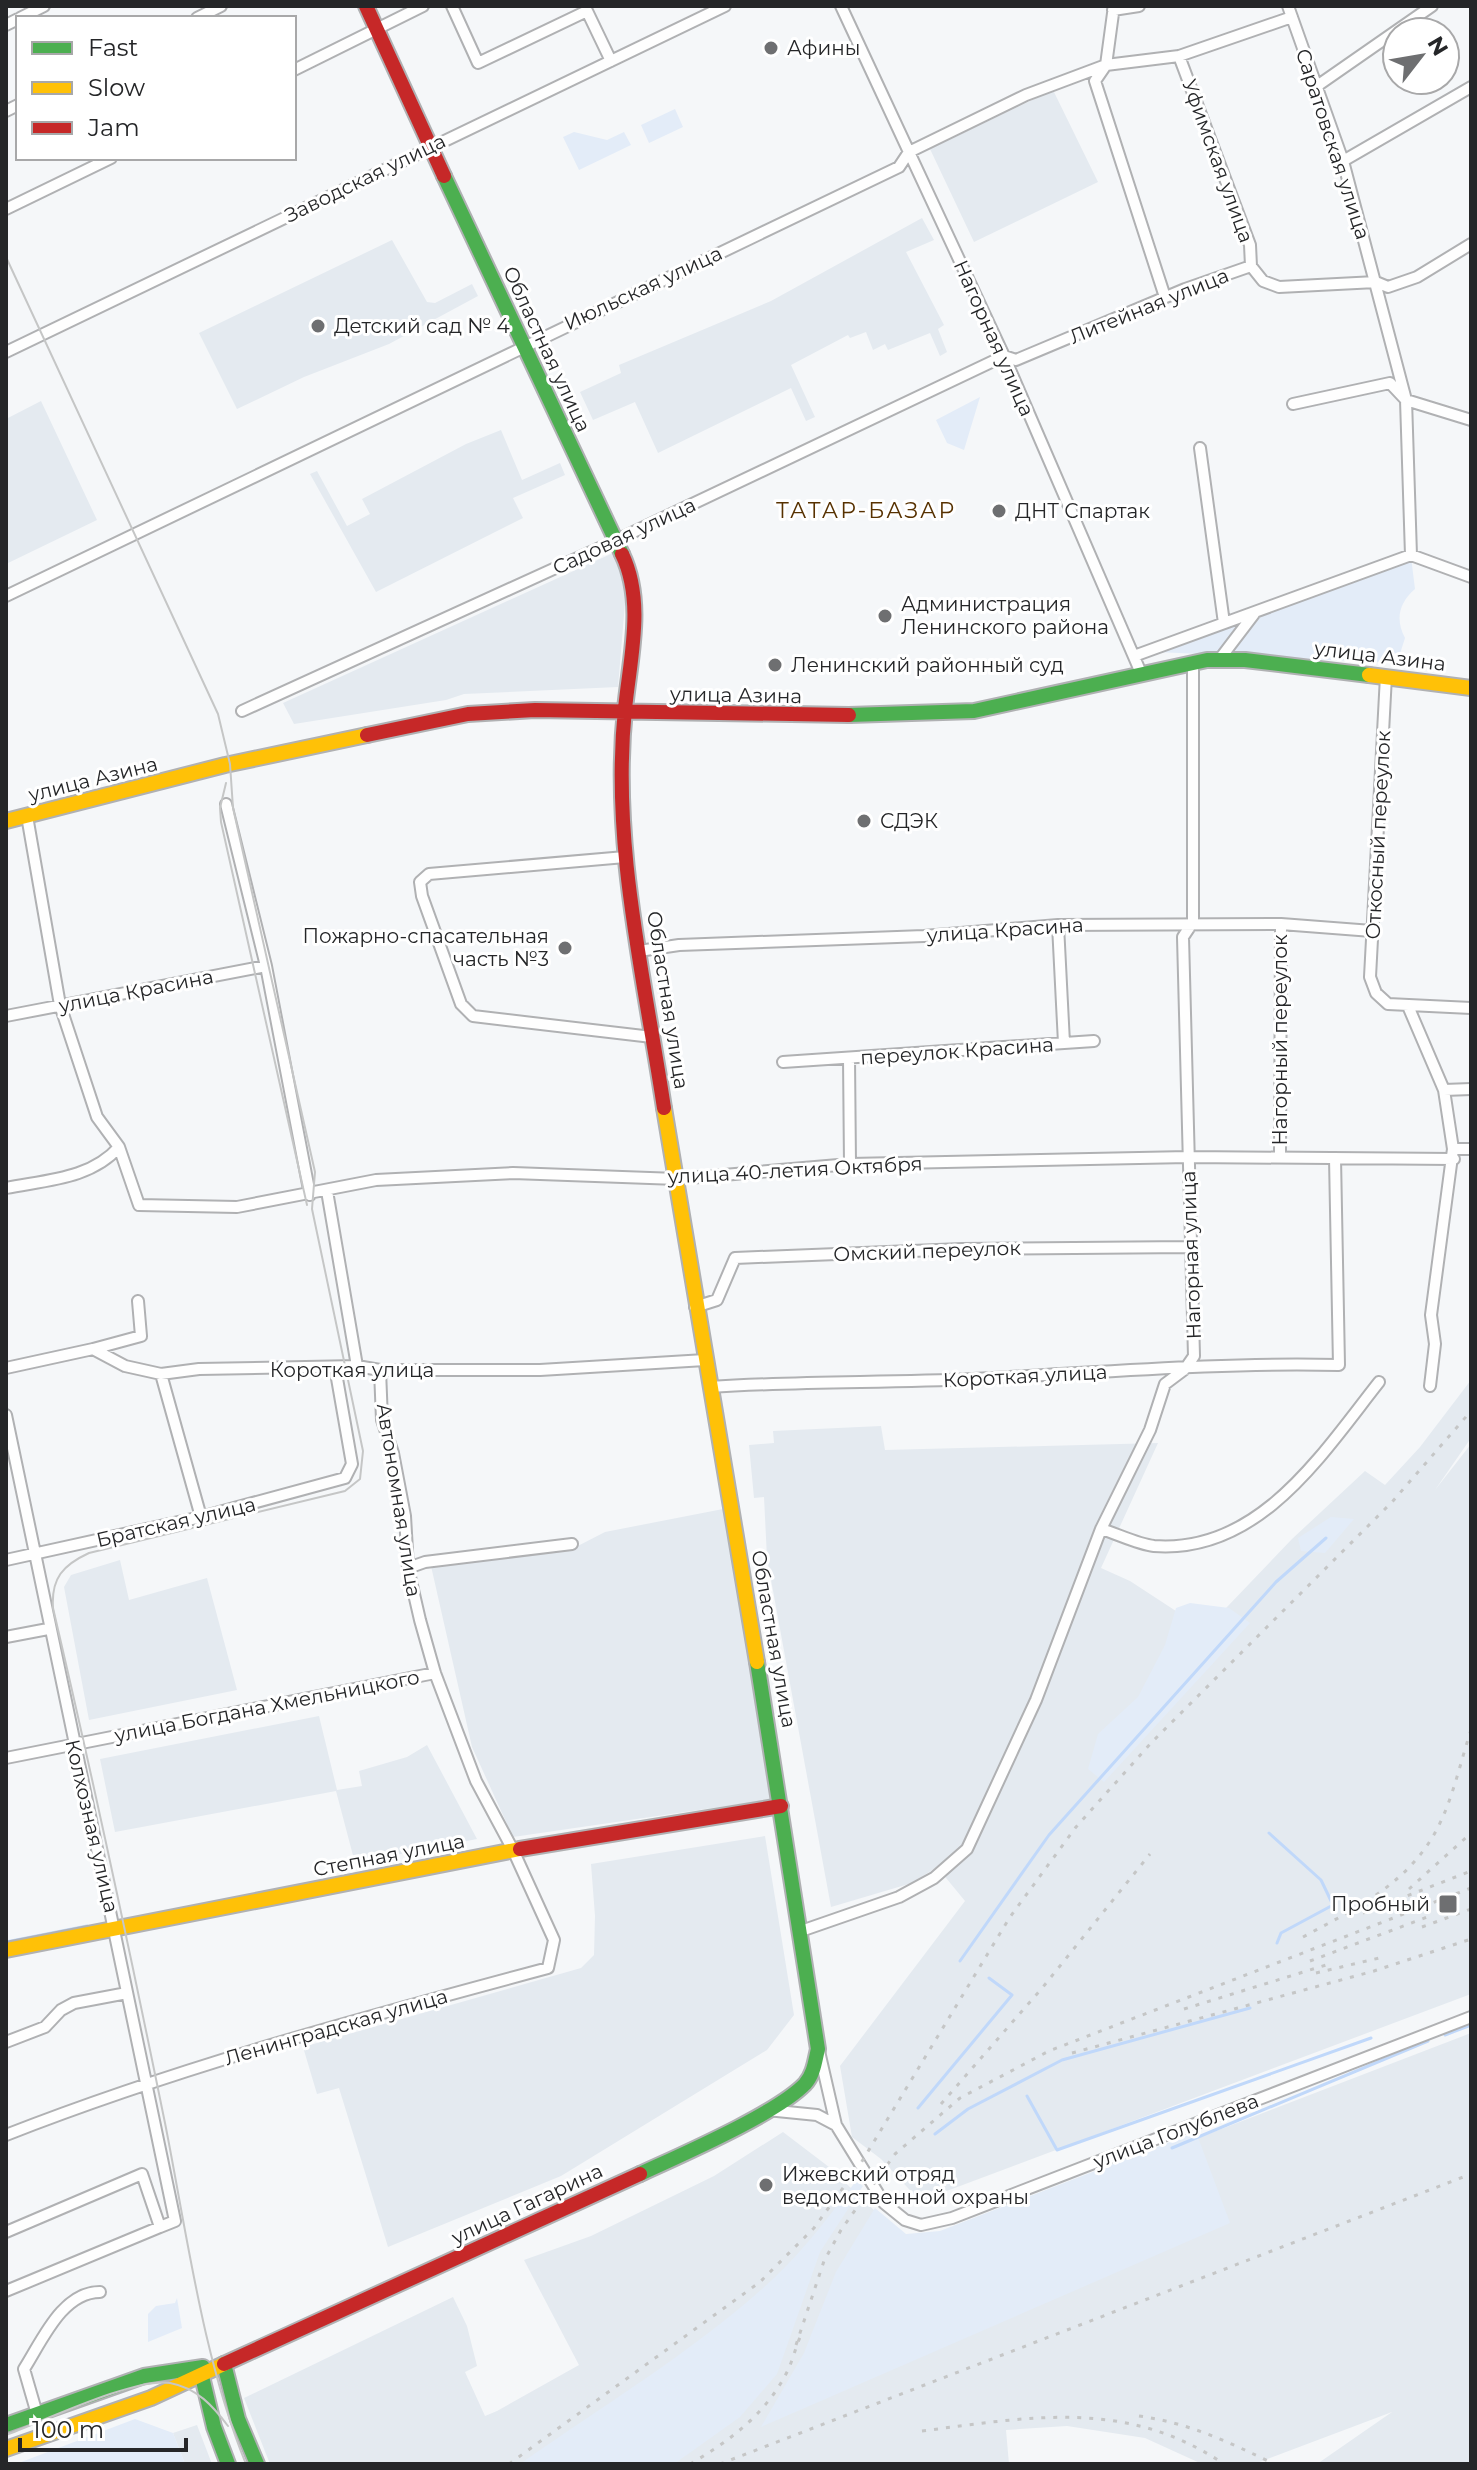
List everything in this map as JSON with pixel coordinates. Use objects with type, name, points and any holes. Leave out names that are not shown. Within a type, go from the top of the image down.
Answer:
[{"type":"main road","name":"Областная улица","points":[[366,6],[521,345],[616,540],[626,562],[636,599],[619,765],[625,857],[695,1307],[781,1806],[818,2049]]},
{"type":"main road","name":"улица Азина","points":[[6,821],[225,765],[407,724],[468,714],[535,710],[802,716],[974,711],[1193,662],[1219,660],[1386,676],[1471,688]]},
{"type":"main road","name":"Степная улица","points":[[6,1950],[513,1850],[781,1806]]},
{"type":"main road","name":"улица Гагарина","points":[[6,2449],[151,2398],[201,2371],[224,2364],[673,2159],[767,2110],[804,2085],[812,2074],[818,2049]]},
{"type":"main road","points":[[224,2364],[238,2419],[257,2464]]},
{"type":"main road","name":"улица Гагарина","points":[[6,2425],[144,2376],[201,2371]]},
{"type":"main road","points":[[201,2371],[214,2427],[228,2464]]},
{"type":"street","points":[[23,16],[44,6]]},
{"type":"street","points":[[201,16],[221,6]]},
{"type":"street","points":[[296,69],[423,6]]},
{"type":"street","points":[[452,6],[478,63],[592,9],[611,61]]},
{"type":"street","name":"Заводская улица","points":[[6,352],[725,6]]},
{"type":"street","name":"Нагорная улица","points":[[841,6],[1004,356],[1141,673]]},
{"type":"street","points":[[1139,6],[1113,8],[1106,65],[1095,81],[1165,297]]},
{"type":"street","name":"Саратовская улица","points":[[1288,6],[1343,161],[1406,400],[1411,555]]},
{"type":"street","points":[[1317,86],[1432,6]]},
{"type":"street","name":"Июльская улица","points":[[6,596],[521,345],[899,167],[909,152],[1026,95],[1106,65],[1179,56],[1292,17]]},
{"type":"street","name":"Уфимская улица","points":[[1179,56],[1250,245],[1251,266]]},
{"type":"street","points":[[1343,161],[1471,87]]},
{"type":"street","points":[[6,209],[107,160]]},
{"type":"street","name":"Литейная улица","points":[[1004,356],[1016,360],[1165,297],[1251,266],[1263,281],[1279,287],[1376,282],[1388,287],[1417,277],[1471,244]]},
{"type":"street","name":"Садовая улица","points":[[242,711],[616,540],[1004,356]]},
{"type":"street","points":[[1293,404],[1390,383],[1406,400],[1471,420]]},
{"type":"street","points":[[1200,448],[1224,623]]},
{"type":"street","points":[[1134,656],[1411,555],[1471,577]]},
{"type":"street","points":[[1219,660],[1255,613]]},
{"type":"street","name":"Нагорная улица","points":[[801,1931],[899,1897],[934,1878],[967,1849],[1036,1700],[1101,1529],[1150,1430],[1165,1384],[1185,1369],[1194,1356],[1183,937],[1193,922],[1193,662]]},
{"type":"street","name":"Откосный переулок","points":[[1386,676],[1370,977],[1376,993],[1388,1004],[1408,1006]]},
{"type":"street","points":[[226,804],[266,966],[310,1195]]},
{"type":"street","points":[[6,1188],[89,1171],[108,1160],[119,1147],[97,1117],[60,1005],[27,816]]},
{"type":"street","points":[[625,857],[429,874],[420,882],[422,896],[461,1004],[473,1016],[652,1037]]},
{"type":"street","name":"улица Красина","points":[[639,951],[679,945],[924,936],[1058,925],[1193,922],[1281,924],[1372,931]]},
{"type":"street","name":"Нагорный переулок","points":[[1280,1157],[1281,924]]},
{"type":"street","name":"переулок Красина","points":[[1058,925],[1064,1043]]},
{"type":"street","name":"улица Красина","points":[[6,1016],[266,966]]},
{"type":"street","points":[[1430,1386],[1435,1344],[1431,1315],[1454,1154],[1444,1090],[1408,1006],[1471,1008]]},
{"type":"street","name":"переулок Красина","points":[[783,1062],[1094,1041]]},
{"type":"street","name":"переулок Красина","points":[[849,1058],[850,1164]]},
{"type":"street","points":[[1444,1090],[1471,1089]]},
{"type":"street","name":"улица 40-летия Октября","points":[[119,1147],[139,1205],[237,1207],[376,1180],[513,1173],[677,1179],[850,1164],[1188,1157],[1335,1158],[1454,1154],[1471,1149]]},
{"type":"street","name":"Короткая улица","points":[[710,1387],[1185,1369],[1259,1363],[1339,1365],[1335,1158]]},
{"type":"street","points":[[327,1191],[357,1366]]},
{"type":"street","name":"Омский переулок","points":[[695,1307],[717,1300],[735,1258],[962,1249],[1190,1247]]},
{"type":"street","points":[[6,1368],[141,1336],[138,1301]]},
{"type":"street","name":"Короткая улица","points":[[93,1349],[125,1366],[161,1374],[199,1369],[357,1366],[380,1370],[540,1370],[705,1360]]},
{"type":"street","name":"Автономная улица","points":[[335,1367],[352,1464],[345,1478]]},
{"type":"street","name":"Автономная улица","points":[[380,1370],[382,1420],[393,1453],[405,1516],[408,1568],[435,1673],[476,1781],[513,1850]]},
{"type":"street","points":[[161,1374],[201,1517]]},
{"type":"street","points":[[1101,1529],[1153,1546],[1219,1538],[1239,1530],[1305,1475],[1379,1382]]},
{"type":"street","name":"Колхозная улица","points":[[6,1415],[48,1629],[175,2221],[160,2227]]},
{"type":"street","name":"Братская улица","points":[[6,1560],[201,1517],[345,1478]]},
{"type":"street","points":[[408,1568],[425,1562],[572,1544]]},
{"type":"street","points":[[6,1637],[48,1629]]},
{"type":"street","name":"улица Богдана Хмельницкого","points":[[6,1758],[435,1673]]},
{"type":"street","name":"Ленинградская улица","points":[[6,2135],[117,2092],[147,2086],[291,2037],[548,1968],[554,1940],[513,1850]]},
{"type":"street","points":[[6,2042],[45,2027],[61,2010],[74,2003],[127,1993]]},
{"type":"street","name":"улица Голублева","points":[[836,2125],[884,2203],[905,2220],[921,2225],[952,2218],[1471,2017]]},
{"type":"street","points":[[818,2049],[836,2125]]},
{"type":"street","points":[[767,2110],[806,2112],[836,2125]]},
{"type":"street","points":[[6,2232],[142,2174],[160,2227],[6,2291]]},
{"type":"street","points":[[37,2414],[24,2369],[68,2304],[86,2292],[100,2292]]},
{"type":"shaded area","points":[[1053,90],[1098,182],[974,242],[930,149]]},
{"type":"shaded area","points":[[675,109],[683,127],[649,143],[641,125]]},
{"type":"shaded area","points":[[574,132],[607,140],[624,132],[631,145],[579,170],[563,137]]},
{"type":"shaded area","points":[[922,218],[934,240],[906,252],[944,325],[938,329],[947,352],[940,356],[930,333],[888,350],[885,344],[873,350],[866,332],[850,338],[848,335],[791,365],[815,417],[806,421],[791,388],[658,453],[635,402],[593,420],[580,392],[621,373],[619,365],[771,301]]},
{"type":"shaded area","name":"Детский сад № 4","points":[[392,240],[427,302],[435,303],[472,284],[478,296],[389,344],[304,377],[237,409],[199,333]]},
{"type":"shaded area","points":[[980,397],[964,450],[947,443],[936,420]]},
{"type":"shaded area","points":[[41,401],[97,520],[6,564],[6,419]]},
{"type":"shaded area","points":[[501,430],[522,480],[560,463],[565,475],[513,498],[523,518],[376,592],[310,474],[317,471],[347,526],[370,514],[362,499],[466,444]]},
{"type":"shaded area","points":[[613,553],[626,591],[618,687],[464,694],[446,700],[294,724],[283,703]]},
{"type":"shaded area","points":[[1411,557],[1415,589],[1400,612],[1405,638],[1397,663],[1157,652]]},
{"type":"shaded area","points":[[1471,1380],[1471,1438],[1435,1490],[1471,1444],[1471,1994],[920,2201],[881,2159],[852,2137],[840,2066],[965,1901],[937,1867],[912,1883],[831,1907],[767,1558],[764,1497],[754,1498],[749,1445],[774,1443],[773,1431],[881,1426],[885,1450],[1158,1443],[1101,1568],[1130,1581],[1205,1630],[1292,1539],[1365,1471],[1385,1485],[1420,1447]]},
{"type":"shaded area","points":[[723,1509],[774,1799],[513,1837],[472,1747],[431,1566],[568,1551],[605,1532]]},
{"type":"shaded area","points":[[1331,1517],[1354,1519],[1325,1553],[1301,1551],[1298,1538]]},
{"type":"shaded area","points":[[120,1560],[129,1600],[207,1578],[237,1690],[89,1720],[64,1587],[71,1575]]},
{"type":"shaded area","points":[[1190,1603],[1229,1608],[1250,1623],[1104,1782],[1088,1769],[1098,1734],[1138,1697],[1165,1645],[1176,1608]]},
{"type":"shaded area","points":[[319,1716],[337,1790],[362,1786],[359,1771],[407,1757],[427,1745],[477,1839],[355,1863],[336,1791],[115,1832],[100,1759]]},
{"type":"shaded area","points":[[765,1836],[794,2015],[767,2050],[561,2176],[388,2247],[339,2088],[317,2094],[303,2047],[581,1968],[594,1955],[591,1864]]},
{"type":"shaded area","points":[[1471,2033],[1471,2464],[1317,2464],[1392,2412],[1254,2464],[1202,2464],[1145,2438],[1067,2426],[1006,2430],[1009,2464],[270,2464],[244,2398],[453,2297],[467,2326],[477,2366],[465,2372],[485,2416],[497,2411],[579,2365],[524,2260],[591,2236],[714,2176],[783,2132],[829,2167],[904,2239],[941,2237]]},
{"type":"shaded area","points":[[1196,2132],[1230,2223],[761,2427],[804,2353],[836,2272],[875,2208],[906,2234],[940,2231]]},
{"type":"shaded area","points":[[856,2181],[863,2186],[820,2252],[777,2374],[740,2417],[674,2464],[520,2464],[682,2353],[744,2305],[796,2256]]},
{"type":"shaded area","points":[[177,2298],[182,2328],[148,2342],[148,2314],[156,2306],[175,2303]]},
{"type":"shaded area","points":[[135,2419],[173,2433],[185,2464],[16,2464]]},
{"type":"shaded area","points":[[197,2425],[212,2464],[185,2464],[173,2433]]},
{"type":"waterway","points":[[960,1961],[1049,1835],[1276,1582],[1326,1538]]},
{"type":"waterway","points":[[1269,1833],[1321,1880],[1333,1905],[1281,1933],[1277,1943]]},
{"type":"waterway","points":[[6,1942],[87,1926]]},
{"type":"waterway","points":[[918,2108],[1012,1995],[989,1978]]},
{"type":"waterway","points":[[935,2134],[968,2109],[1062,2060],[1250,2008]]},
{"type":"waterway","points":[[1445,2035],[1471,2025]]},
{"type":"waterway","points":[[1027,2096],[1057,2150],[1371,2038]]},
{"type":"waterway","points":[[1172,2148],[1428,2041]]},
{"type":"tram line","points":[[6,257],[218,714],[230,764],[233,808],[315,1172],[312,1209],[363,1451],[360,1479],[345,1491],[89,1553],[72,1562],[60,1574],[54,1588],[53,1608],[138,1994],[207,2339],[231,2424],[246,2464]]},
{"type":"tram line","points":[[226,783],[220,808],[221,822],[307,1205]]},
{"type":"tram line","points":[[6,2435],[112,2393],[154,2383],[170,2383],[188,2389],[210,2405],[228,2426]]},
{"type":"railway","points":[[509,2464],[760,2282],[814,2228],[861,2163],[1010,1917],[1076,1827],[1152,1742],[1392,1502],[1471,1411]]},
{"type":"railway","points":[[1303,1937],[1373,1897],[1418,1858],[1444,1815],[1471,1730]]},
{"type":"railway","points":[[1409,1889],[1471,1833]]},
{"type":"railway","points":[[941,2104],[1043,1987],[1150,1854]]},
{"type":"railway","points":[[1363,1913],[1471,1871]]},
{"type":"railway","points":[[796,2345],[824,2261],[841,2230],[895,2154],[960,2098],[1049,2051],[1471,1888]]},
{"type":"railway","points":[[1422,1927],[1471,1909]]},
{"type":"railway","points":[[1310,1961],[1430,1916]]},
{"type":"railway","points":[[1072,2053],[1374,1971],[1471,1939]]},
{"type":"railway","points":[[1316,1973],[1379,1958]]},
{"type":"railway","points":[[1184,2009],[1326,1965]]},
{"type":"railway","points":[[720,2464],[1471,2174]]},
{"type":"railway","points":[[690,2464],[719,2446],[758,2413],[788,2370],[801,2335]]},
{"type":"railway","points":[[1139,2416],[1192,2428],[1274,2464]]},
{"type":"railway","points":[[922,2431],[1040,2418],[1114,2421],[1151,2429],[1187,2443],[1224,2464]]},
{"type":"traffic: fast","points":[[444,176],[622,554]]},
{"type":"traffic: fast","points":[[849,715],[974,711],[1207,660],[1245,660],[1369,675]]},
{"type":"traffic: fast","points":[[640,2174],[773,2108],[805,2084],[815,2063],[818,2049],[757,1662]]},
{"type":"traffic: fast","points":[[224,2364],[238,2419],[257,2464]]},
{"type":"traffic: fast","points":[[6,2425],[144,2376],[203,2367]]},
{"type":"traffic: fast","points":[[200,2368],[214,2427],[228,2464]]},
{"type":"traffic: slow","points":[[1369,675],[1471,688]]},
{"type":"traffic: slow","points":[[6,821],[225,765],[367,735]]},
{"type":"traffic: slow","points":[[664,1108],[757,1662]]},
{"type":"traffic: slow","points":[[6,1950],[520,1849]]},
{"type":"traffic: slow","points":[[6,2449],[151,2398],[224,2364]]},
{"type":"traffic: jam","points":[[366,6],[444,176]]},
{"type":"traffic: jam","points":[[622,554],[629,572],[634,611],[625,709],[622,809],[639,959],[664,1108]]},
{"type":"traffic: jam","points":[[367,735],[468,714],[535,710],[849,715]]},
{"type":"traffic: jam","points":[[520,1849],[781,1806]]},
{"type":"traffic: jam","points":[[224,2364],[640,2174]]},
{"type":"place","name":"Афины","points":[[771,48]]},
{"type":"place","name":"Детский сад № 4","points":[[318,326]]},
{"type":"place","name":"ДНТ Спартак","points":[[999,511]]},
{"type":"place","name":"Администрация Ленинского района","points":[[885,616]]},
{"type":"place","name":"Ленинский районный суд","points":[[775,665]]},
{"type":"place","name":"СДЭК","points":[[864,821]]},
{"type":"place","name":"Пожарно-спасательная часть №3","points":[[565,948]]},
{"type":"place","name":"Пробный","points":[[1448,1904]]},
{"type":"place","name":"Ижевский отряд ведомственной охраны","points":[[766,2185]]},
{"type":"district","name":"ТАТАР-БАЗАР","points":[[866,510]]}]
